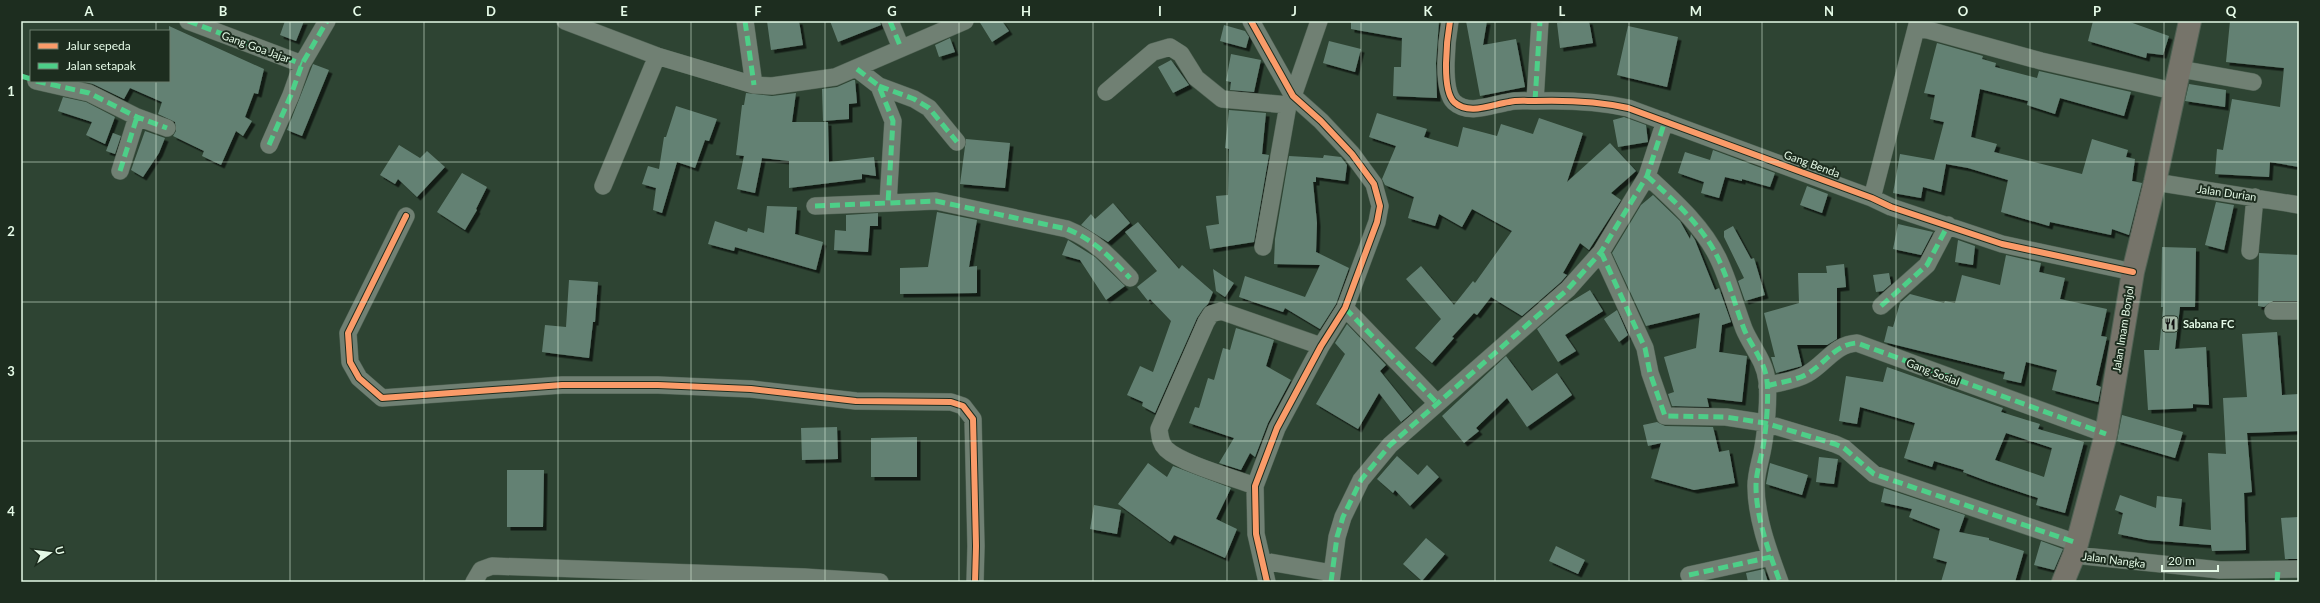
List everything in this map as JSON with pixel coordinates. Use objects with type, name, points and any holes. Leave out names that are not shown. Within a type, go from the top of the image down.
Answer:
[{"type":"highway","name":"Jalan Imam Bonjol","points":[[2063,582],[2075,549],[2106,434],[2132,272],[2155,182],[2190,21]]},
{"type":"street","name":"Gang Goa Jajar","points":[[188,21],[302,64]]},
{"type":"street","points":[[269,145],[291,95],[302,64],[327,21]]},
{"type":"street","points":[[565,21],[657,56],[754,84],[772,86],[809,82],[835,77],[857,69],[901,48],[965,21]]},
{"type":"street","points":[[745,21],[754,84]]},
{"type":"street","points":[[890,21],[901,48]]},
{"type":"street","points":[[1251,21],[1291,100],[1322,121],[1352,154],[1374,184],[1380,206],[1377,222],[1345,308],[1322,346],[1277,428],[1255,486],[1256,534],[1267,582]]},
{"type":"street","points":[[1263,247],[1291,100],[1318,21]]},
{"type":"street","name":"Gang Benda","points":[[1450,21],[1446,70],[1448,91],[1453,101],[1462,107],[1481,108],[1510,102],[1558,100],[1608,103],[1665,120],[1872,198],[1891,207],[2002,244],[2132,272]]},
{"type":"street","points":[[1535,101],[1540,21]]},
{"type":"street","points":[[1872,198],[1917,24],[2041,61],[2174,91]]},
{"type":"street","points":[[1106,92],[1153,52],[1170,47],[1181,54],[1196,78],[1222,99],[1291,100]]},
{"type":"street","points":[[603,186],[657,56]]},
{"type":"street","points":[[857,69],[879,86],[914,99],[929,108],[958,142]]},
{"type":"street","points":[[2180,69],[2253,82]]},
{"type":"street","points":[[40,82],[89,93],[136,117],[167,128]]},
{"type":"street","points":[[879,86],[893,121],[888,203]]},
{"type":"street","points":[[120,171],[136,117]]},
{"type":"street","points":[[1263,561],[1332,577],[1343,517],[1360,480],[1390,445],[1436,402],[1568,289],[1601,252],[1647,176],[1665,120]]},
{"type":"street","points":[[1647,176],[1683,210],[1702,232],[1717,256],[1738,306],[1744,328],[1765,369],[1767,386],[1765,423],[1763,447],[1756,486],[1758,510],[1771,557],[1780,582]]},
{"type":"street","name":"Jalan Durian","points":[[2155,182],[2299,205]]},
{"type":"street","points":[[2250,251],[2255,197]]},
{"type":"street","points":[[815,206],[936,201],[1067,229],[1084,235],[1101,247],[1130,278]]},
{"type":"street","points":[[406,216],[348,333],[350,362],[359,378],[382,398],[562,385],[658,385],[751,390],[856,401],[950,402],[963,406],[974,419],[976,546],[975,582]]},
{"type":"street","points":[[1881,306],[1927,264],[1948,225]]},
{"type":"street","points":[[1601,252],[1645,348],[1650,373],[1665,416],[1726,417],[1765,423],[1835,444],[1844,448],[1874,474],[2075,549]]},
{"type":"street","points":[[1345,308],[1436,402]]},
{"type":"street","points":[[1255,486],[1181,458],[1166,449],[1161,441],[1159,429],[1206,322],[1211,314],[1221,311],[1322,346]]},
{"type":"street","points":[[2273,311],[2299,311]]},
{"type":"street","name":"Gang Sosial","points":[[1767,386],[1799,378],[1808,373],[1840,347],[1857,343],[2106,434]]},
{"type":"street","name":"Jalan Nangka","points":[[2075,549],[2193,568],[2278,576],[2299,569]]},
{"type":"street","points":[[1689,575],[1771,557]]},
{"type":"street","points":[[474,582],[481,570],[492,566],[880,582]]},
{"type":"building","points":[[285,21],[304,21],[296,41],[280,35]]},
{"type":"building","points":[[767,21],[799,21],[803,45],[771,50]]},
{"type":"building","points":[[830,21],[880,21],[881,25],[838,42]]},
{"type":"building","points":[[979,21],[1002,21],[1009,31],[992,42]]},
{"type":"building","points":[[1351,21],[1439,21],[1436,63],[1437,98],[1393,96],[1394,67],[1401,67],[1402,38],[1351,29]]},
{"type":"building","points":[[1466,21],[1487,21],[1483,45],[1516,39],[1525,87],[1480,96]]},
{"type":"building","points":[[1569,21],[1589,21],[1593,43],[1560,48],[1557,23]]},
{"type":"building","points":[[2093,21],[2127,21],[2169,36],[2163,55],[2147,53],[2146,58],[2088,41]]},
{"type":"building","points":[[2230,21],[2299,21],[2299,167],[2270,162],[2269,177],[2215,174],[2217,149],[2223,150],[2232,99],[2280,107],[2284,68],[2226,62]]},
{"type":"building","points":[[1224,25],[1245,31],[1249,37],[1246,48],[1220,41]]},
{"type":"building","points":[[169,26],[264,69],[258,94],[254,93],[245,117],[252,121],[243,136],[236,131],[221,165],[202,156],[204,151],[173,136],[176,131],[175,122],[158,114],[162,102],[130,88],[124,99],[93,84],[85,82],[170,82]]},
{"type":"building","points":[[1628,26],[1678,37],[1667,87],[1617,75]]},
{"type":"building","points":[[950,38],[955,52],[939,57],[935,45]]},
{"type":"building","points":[[1329,41],[1361,49],[1355,72],[1323,63]]},
{"type":"building","points":[[1937,43],[1983,56],[1982,59],[1996,63],[1995,67],[2037,78],[2039,71],[2131,92],[2124,116],[2060,98],[2055,114],[2027,105],[2028,101],[1980,89],[1971,137],[1997,144],[1994,152],[2082,174],[2092,139],[2128,150],[2126,157],[2135,159],[2132,181],[2142,183],[2129,235],[2112,229],[2111,235],[2050,222],[2049,226],[2001,212],[2008,180],[1968,168],[1946,164],[1941,192],[1923,187],[1921,198],[1893,193],[1900,154],[1934,160],[1944,122],[1930,119],[1935,95],[1924,93]]},
{"type":"building","points":[[1231,54],[1261,60],[1254,92],[1230,90],[1231,82],[1226,81]]},
{"type":"building","points":[[1171,60],[1189,85],[1173,93],[1158,67]]},
{"type":"building","points":[[313,64],[329,70],[302,136],[287,130]]},
{"type":"building","points":[[855,80],[857,103],[849,104],[849,119],[823,121],[822,89],[837,87]]},
{"type":"building","points":[[2189,84],[2226,90],[2225,107],[2185,101]]},
{"type":"building","points":[[746,93],[772,96],[796,93],[792,122],[828,122],[829,162],[874,157],[876,176],[862,174],[862,179],[789,188],[789,161],[762,158],[755,193],[737,189],[744,156],[736,155],[742,105],[744,105]]},
{"type":"building","points":[[63,97],[86,102],[115,117],[105,144],[86,135],[92,122],[58,111]]},
{"type":"building","points":[[676,106],[717,119],[709,141],[705,140],[695,168],[677,162],[662,213],[653,210],[656,188],[642,184],[648,166],[659,169],[664,137],[666,137]]},
{"type":"building","points":[[1229,110],[1266,113],[1262,154],[1269,155],[1254,242],[1210,249],[1206,226],[1219,224],[1216,196],[1228,195],[1229,149],[1225,148]]},
{"type":"building","points":[[1377,113],[1427,129],[1424,137],[1458,147],[1463,127],[1497,136],[1501,124],[1533,134],[1539,118],[1583,133],[1567,182],[1610,143],[1636,171],[1611,193],[1621,200],[1589,250],[1580,243],[1563,273],[1567,275],[1561,282],[1522,316],[1491,297],[1477,315],[1474,313],[1452,337],[1454,338],[1432,363],[1415,348],[1441,319],[1406,279],[1421,266],[1454,305],[1473,281],[1475,283],[1512,231],[1472,209],[1462,227],[1439,214],[1435,226],[1408,218],[1414,197],[1385,185],[1382,179],[1396,146],[1369,137]]},
{"type":"building","points":[[1624,117],[1646,125],[1648,142],[1618,147],[1613,120]]},
{"type":"building","points":[[145,131],[165,138],[159,153],[143,177],[131,170]]},
{"type":"building","points":[[113,133],[121,136],[115,154],[106,151]]},
{"type":"building","points":[[966,139],[1010,143],[1005,188],[960,184]]},
{"type":"building","points":[[399,145],[420,158],[427,151],[445,167],[417,197],[398,179],[395,184],[380,175]]},
{"type":"building","points":[[1713,150],[1775,173],[1770,187],[1742,179],[1742,181],[1725,177],[1719,198],[1701,193],[1704,182],[1678,173],[1685,152],[1710,160]]},
{"type":"building","points":[[1324,155],[1341,157],[1347,165],[1345,181],[1316,177],[1316,182],[1313,182],[1317,223],[1316,252],[1349,268],[1336,304],[1320,329],[1285,308],[1283,312],[1239,297],[1245,276],[1305,297],[1320,265],[1274,264],[1275,239],[1289,156],[1323,158]]},
{"type":"building","points":[[462,173],[487,187],[476,209],[477,210],[465,230],[437,212]]},
{"type":"building","points":[[1807,186],[1828,194],[1822,213],[1800,205]]},
{"type":"building","points":[[1653,195],[1680,221],[1690,239],[1691,234],[1695,240],[1715,290],[1719,288],[1731,322],[1722,325],[1719,352],[1747,356],[1742,402],[1707,398],[1709,407],[1672,406],[1668,394],[1674,392],[1664,357],[1696,348],[1700,313],[1646,326],[1612,253],[1641,205]]},
{"type":"building","points":[[2216,202],[2234,205],[2224,250],[2205,245]]},
{"type":"building","points":[[1113,203],[1130,223],[1108,242],[1081,225],[1091,214],[1095,219]]},
{"type":"building","points":[[767,206],[797,207],[795,234],[823,242],[816,270],[735,247],[734,251],[708,244],[715,221],[747,232],[748,228],[764,233]]},
{"type":"building","points":[[937,212],[977,220],[969,267],[977,266],[977,293],[900,294],[900,268],[928,267]]},
{"type":"building","points":[[878,213],[878,226],[870,226],[868,252],[834,250],[835,230],[846,231],[846,215]]},
{"type":"building","points":[[1138,222],[1179,269],[1182,265],[1213,292],[1208,304],[1197,318],[1155,413],[1142,406],[1143,402],[1127,395],[1140,366],[1153,372],[1171,321],[1150,299],[1148,301],[1137,287],[1157,271],[1125,232]]},
{"type":"building","points":[[1898,224],[1933,232],[1921,255],[1893,249]]},
{"type":"building","points":[[1733,226],[1751,259],[1754,258],[1765,295],[1745,301],[1738,281],[1744,278],[1724,237],[1724,231]]},
{"type":"building","points":[[1068,240],[1095,257],[1125,286],[1106,300],[1080,260],[1062,255]]},
{"type":"building","points":[[1958,240],[1975,246],[1973,265],[1955,262]]},
{"type":"building","points":[[2162,247],[2196,248],[2195,307],[2180,307],[2175,349],[2206,347],[2209,405],[2193,404],[2193,408],[2148,410],[2144,350],[2159,350],[2163,307],[2161,307]]},
{"type":"building","points":[[2259,253],[2299,255],[2298,301],[2273,301],[2264,307],[2258,306]]},
{"type":"building","points":[[2006,255],[2041,263],[2039,272],[2065,278],[2060,299],[2107,309],[2101,336],[2107,337],[2096,385],[2101,387],[2098,402],[2052,390],[2057,370],[2026,362],[2021,383],[2003,379],[2005,372],[1884,342],[1888,326],[1893,327],[1900,303],[1910,294],[1944,303],[1945,301],[1955,303],[1962,275],[2000,285]]},
{"type":"building","points":[[1844,264],[1846,287],[1837,288],[1837,339],[1827,345],[1797,345],[1802,366],[1776,373],[1771,357],[1775,357],[1764,313],[1799,303],[1798,273],[1827,273],[1826,266]]},
{"type":"building","points":[[1213,269],[1234,283],[1225,297],[1216,291]]},
{"type":"building","points":[[1889,273],[1891,284],[1883,291],[1876,292],[1873,275]]},
{"type":"building","points":[[569,280],[598,282],[595,322],[593,322],[589,358],[542,352],[545,325],[566,327]]},
{"type":"building","points":[[1590,290],[1603,311],[1565,335],[1576,351],[1558,362],[1537,329],[1565,305]]},
{"type":"building","points":[[1617,310],[1628,335],[1619,342],[1604,319]]},
{"type":"building","points":[[1347,324],[1386,365],[1380,371],[1413,412],[1401,422],[1379,393],[1358,429],[1316,404],[1345,354],[1335,343]]},
{"type":"building","points":[[1236,328],[1274,340],[1266,366],[1291,380],[1268,423],[1255,457],[1250,453],[1241,470],[1219,463],[1234,438],[1189,423],[1195,407],[1199,408],[1208,378],[1214,380],[1223,348],[1230,350]]},
{"type":"building","points":[[2277,332],[2282,395],[2299,394],[2299,431],[2247,433],[2252,492],[2244,493],[2246,550],[2212,551],[2211,545],[2147,540],[2118,534],[2123,513],[2115,510],[2120,495],[2156,508],[2157,496],[2182,499],[2179,526],[2211,530],[2208,453],[2226,454],[2223,398],[2247,397],[2242,334]]},
{"type":"building","points":[[1506,356],[1532,391],[1557,373],[1572,395],[1527,427],[1507,398],[1476,428],[1479,431],[1464,443],[1442,416]]},
{"type":"building","points":[[1887,367],[2003,408],[2001,412],[2040,424],[2038,429],[2084,442],[2065,513],[2036,505],[2038,498],[1963,472],[1964,470],[1934,461],[1932,467],[1904,458],[1915,423],[1860,407],[1857,424],[1839,421],[1846,376],[1883,382]],"holes":[[[2006,433],[2052,448],[2044,477],[1995,460]]]},
{"type":"building","points":[[2122,415],[2183,432],[2175,458],[2117,441]]},
{"type":"building","points":[[1657,422],[1665,426],[1713,427],[1719,452],[1729,450],[1735,483],[1694,490],[1651,478],[1661,443],[1648,446],[1643,425]]},
{"type":"building","points":[[837,427],[838,459],[802,460],[801,428]]},
{"type":"building","points":[[917,437],[917,477],[871,477],[871,438]]},
{"type":"building","points":[[1397,456],[1418,475],[1427,465],[1439,477],[1410,506],[1395,490],[1393,493],[1377,479]]},
{"type":"building","points":[[1819,457],[1838,459],[1834,484],[1816,482]]},
{"type":"building","points":[[1148,463],[1167,477],[1173,466],[1231,488],[1216,519],[1237,529],[1225,558],[1174,535],[1170,542],[1118,504]]},
{"type":"building","points":[[1770,463],[1808,475],[1802,495],[1766,484]]},
{"type":"building","points":[[507,470],[544,470],[543,527],[507,527]]},
{"type":"building","points":[[1884,488],[1965,515],[1959,532],[1989,538],[1989,540],[2024,551],[2015,582],[1941,582],[1947,562],[1933,558],[1940,529],[1909,517],[1912,509],[1881,502]]},
{"type":"building","points":[[1094,505],[1121,510],[1117,534],[1090,529]]},
{"type":"building","points":[[2299,517],[2299,559],[2285,559],[2281,518]]},
{"type":"building","points":[[1426,538],[1445,554],[1422,581],[1403,564]]},
{"type":"building","points":[[2041,541],[2063,549],[2054,570],[2034,565]]},
{"type":"building","points":[[1556,546],[1585,560],[1578,574],[1549,561]]},
{"type":"building","points":[[1764,569],[1768,582],[1748,582],[1746,573]]},
{"type":"marked path","points":[[188,21],[302,64]]},
{"type":"marked path","points":[[269,145],[291,95],[302,64],[327,21]]},
{"type":"marked path","points":[[745,21],[754,85]]},
{"type":"marked path","points":[[890,21],[901,48]]},
{"type":"marked path","points":[[1535,101],[1540,21]]},
{"type":"marked path","points":[[857,69],[879,86],[893,121],[888,203],[936,201],[1067,229],[1077,233],[1094,244],[1130,278]]},
{"type":"marked path","points":[[21,76],[30,79]]},
{"type":"marked path","points":[[40,82],[89,93],[137,117],[167,128]]},
{"type":"marked path","points":[[879,86],[914,99],[929,108],[957,142]]},
{"type":"marked path","points":[[120,171],[137,117]]},
{"type":"marked path","points":[[1331,582],[1337,537],[1343,517],[1361,480],[1390,445],[1568,289],[1601,252],[1647,176],[1665,121]]},
{"type":"marked path","points":[[1647,176],[1686,214],[1704,235],[1711,246],[1725,275],[1744,329],[1764,367],[1768,388],[1766,423],[1756,486],[1758,510],[1761,523],[1780,582]]},
{"type":"marked path","points":[[815,206],[888,203]]},
{"type":"marked path","points":[[1881,306],[1927,265],[1948,225]]},
{"type":"marked path","points":[[1601,252],[1645,348],[1650,373],[1665,416],[1726,417],[1765,423],[1835,444],[1844,448],[1874,474],[2077,543]]},
{"type":"marked path","points":[[1345,308],[1436,402]]},
{"type":"marked path","points":[[1767,386],[1792,380],[1807,374],[1842,347],[1857,343],[2106,434]]},
{"type":"marked path","points":[[1689,575],[1771,557]]},
{"type":"marked path","points":[[2277,582],[2278,570]]},
{"type":"cycle path","points":[[1251,21],[1293,96],[1321,121],[1352,154],[1374,184],[1380,206],[1377,222],[1345,308],[1321,346],[1277,428],[1255,486],[1256,534],[1267,582]]},
{"type":"cycle path","points":[[1450,21],[1446,63],[1447,86],[1454,102],[1460,106],[1474,109],[1515,101],[1558,101],[1593,102],[1628,108],[1872,198],[1891,207],[2002,244],[2133,272]]},
{"type":"cycle path","points":[[406,216],[348,333],[350,362],[359,378],[382,398],[562,385],[658,385],[751,389],[856,401],[951,402],[963,406],[973,419],[976,546],[975,582]]},
{"type":"place","name":"Sabana FC","points":[[2170,324]]}]
